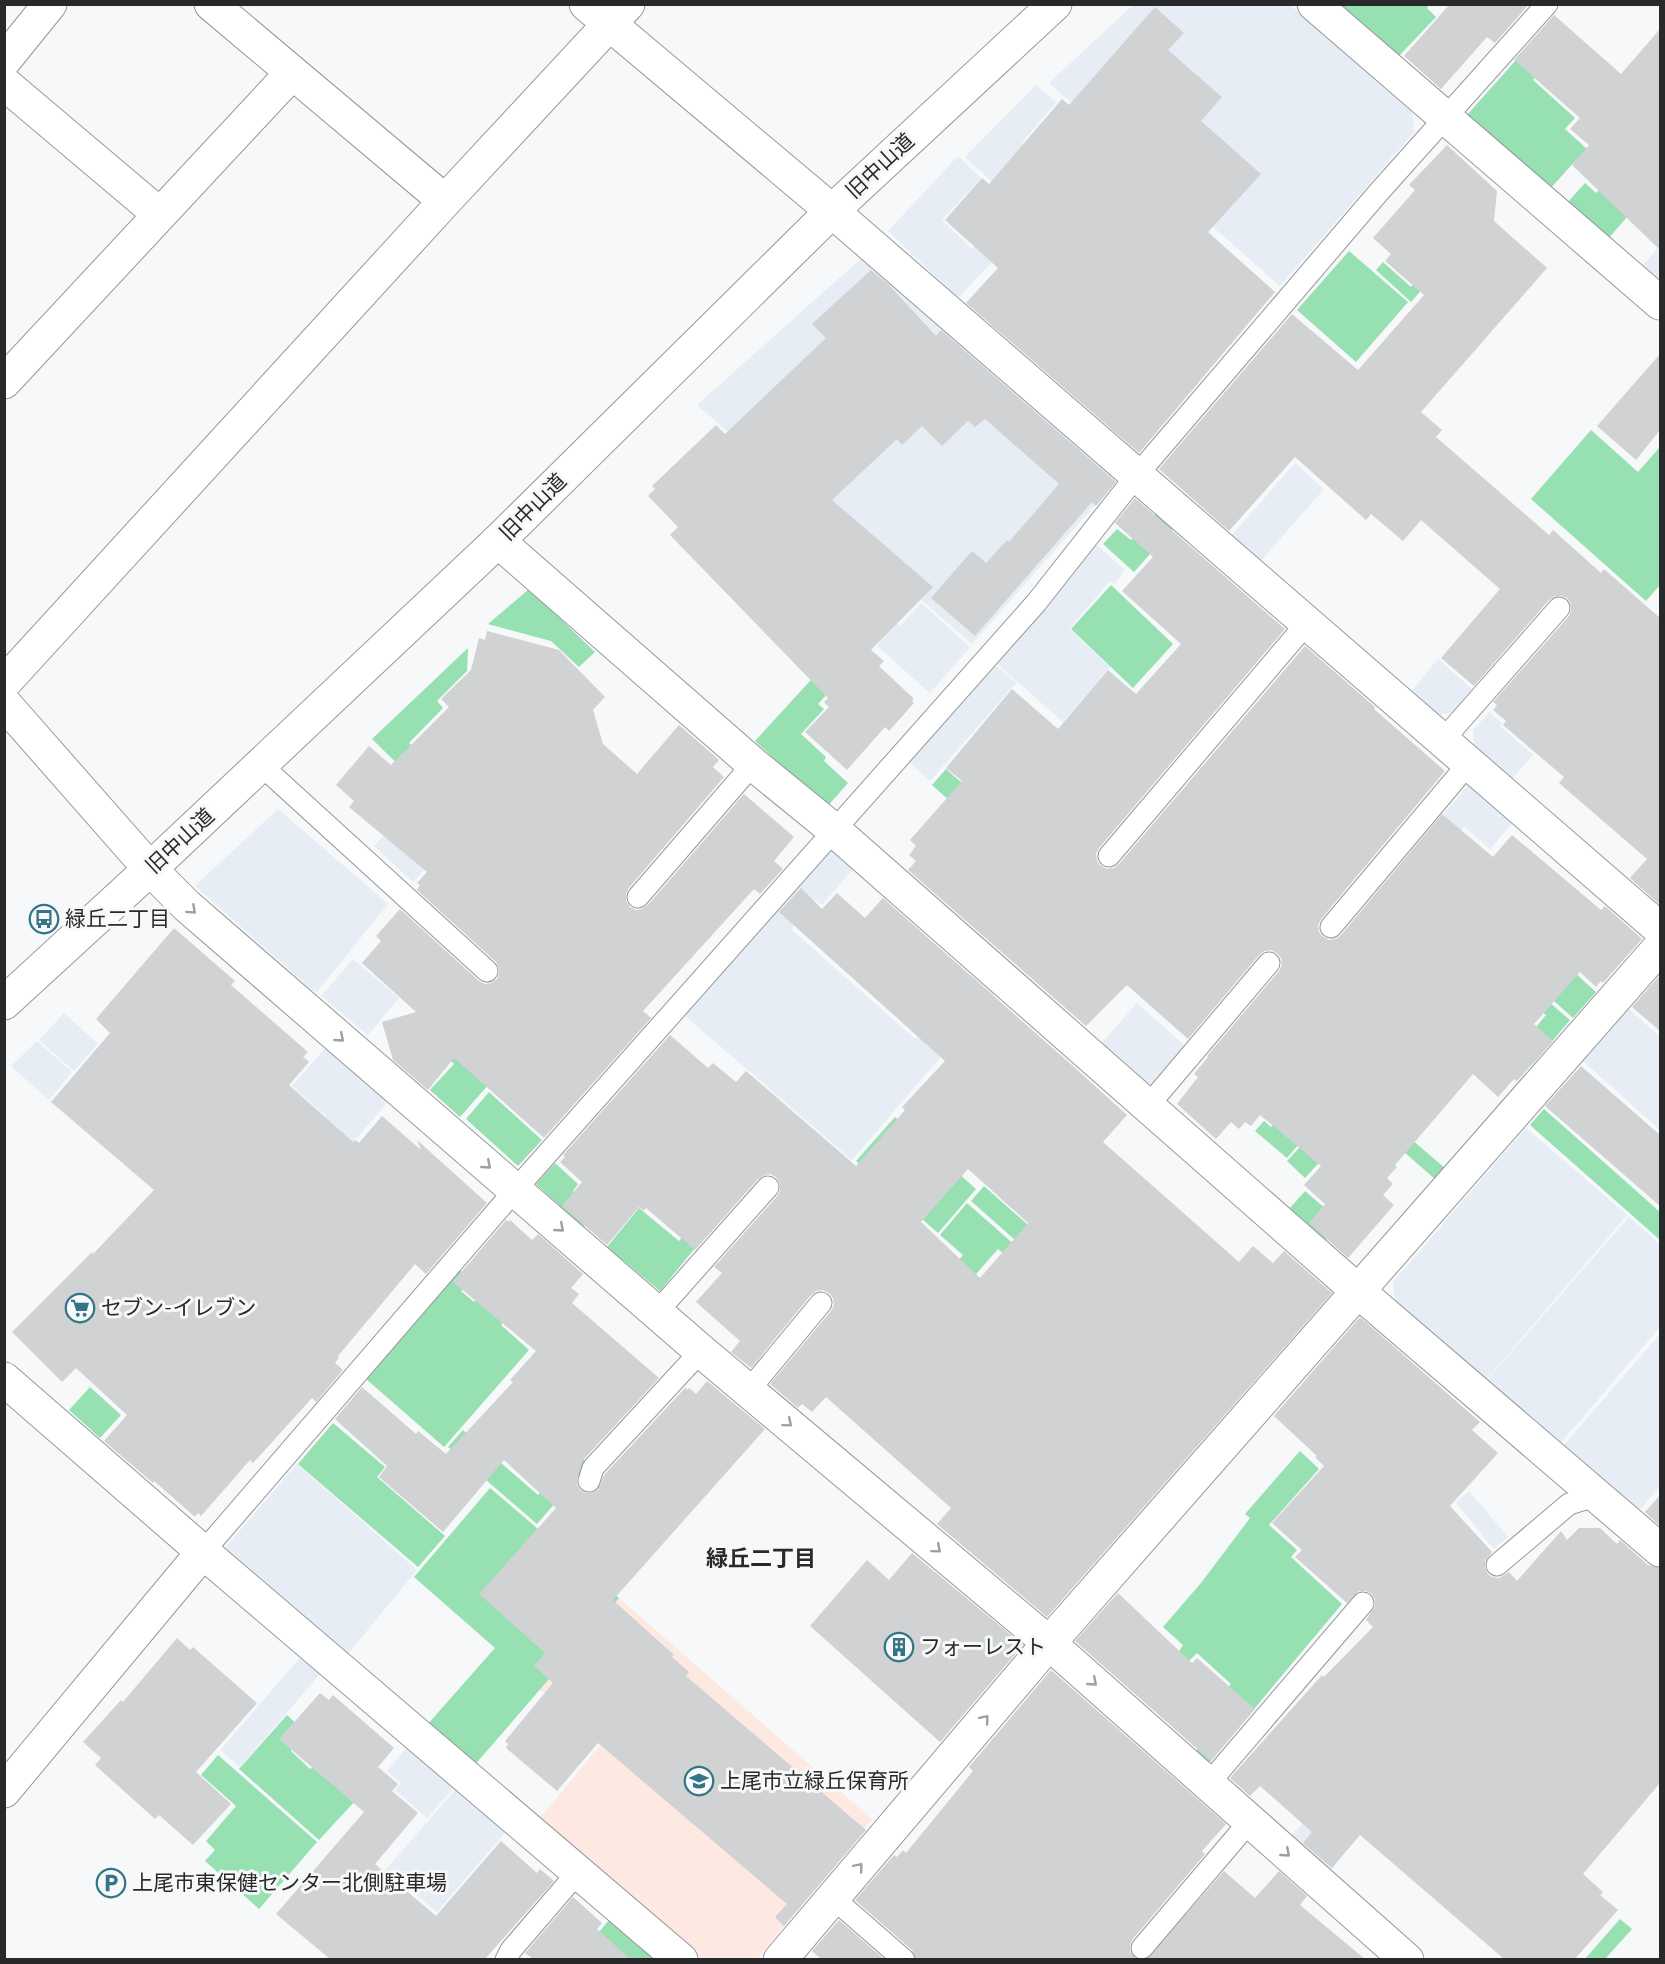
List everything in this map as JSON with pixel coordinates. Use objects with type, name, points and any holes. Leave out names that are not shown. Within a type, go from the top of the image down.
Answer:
[{"type":"street","points":[[4,61],[50,4]]},
{"type":"street","points":[[211,4],[445,201]]},
{"type":"street","name":"旧中山道","points":[[4,1003],[150,869],[498,541],[832,211],[1056,4]]},
{"type":"street","points":[[1314,4],[1660,303]]},
{"type":"street","points":[[4,683],[445,201],[608,11],[832,211],[1660,928]]},
{"type":"street","points":[[4,382],[292,73]]},
{"type":"street","points":[[4,83],[159,214]]},
{"type":"street","points":[[498,541],[753,764],[834,830],[1359,1293],[1598,1494],[1660,1550]]},
{"type":"street","points":[[4,703],[150,869],[187,906],[701,1351],[1049,1643],[1209,1783],[1400,1957]]},
{"type":"street","points":[[780,1959],[1049,1643],[1359,1293],[1660,947]]},
{"type":"street","points":[[4,1379],[203,1552],[681,1959]]},
{"type":"street","points":[[4,1791],[203,1552]]},
{"type":"lane","points":[[203,1552],[516,1190],[1036,603],[1137,475],[1378,193],[1547,4]]},
{"type":"lane","points":[[1443,740],[1559,608]]},
{"type":"lane","points":[[1108,856],[1307,622]]},
{"type":"lane","points":[[1331,927],[1469,763]]},
{"type":"lane","points":[[638,897],[753,764]]},
{"type":"lane","points":[[261,765],[487,971]]},
{"type":"lane","points":[[1147,1107],[1269,963]]},
{"type":"lane","points":[[657,1312],[768,1187]]},
{"type":"lane","points":[[749,1390],[821,1303]]},
{"type":"lane","points":[[589,1481],[593,1468],[701,1351]]},
{"type":"lane","points":[[1497,1565],[1569,1504],[1598,1494]]},
{"type":"lane","points":[[1209,1783],[1363,1604]]},
{"type":"lane","points":[[1142,1948],[1250,1821]]},
{"type":"lane","points":[[506,1959],[511,1950],[578,1872]]},
{"type":"lane","points":[[833,1898],[904,1959]]},
{"type":"shaded area","points":[[1133,5],[1290,5],[1412,112],[1414,132],[1280,286],[1049,83]]},
{"type":"shaded area","points":[[1036,85],[1056,102],[1022,143],[1059,175],[1029,215],[965,157]]},
{"type":"shaded area","points":[[958,156],[981,178],[942,220],[972,249],[975,246],[992,262],[958,298],[888,231]]},
{"type":"shaded area","points":[[1660,246],[1660,275],[1657,279],[1642,266]]},
{"type":"shaded area","points":[[864,256],[1117,480],[972,644],[697,405]]},
{"type":"shaded area","points":[[1295,463],[1324,489],[1260,562],[1232,535]]},
{"type":"shaded area","points":[[1097,545],[1125,570],[1114,584],[1110,581],[1069,629],[1110,667],[1063,722],[995,662]]},
{"type":"shaded area","points":[[921,603],[970,647],[930,693],[877,646],[897,623],[900,626]]},
{"type":"shaded area","points":[[1438,659],[1472,689],[1452,713],[1434,715],[1410,693]]},
{"type":"shaded area","points":[[994,664],[1016,683],[930,781],[908,761]]},
{"type":"shaded area","points":[[1489,712],[1502,723],[1500,726],[1533,755],[1512,779],[1474,746],[1473,731]]},
{"type":"shaded area","points":[[1471,782],[1515,820],[1490,849],[1465,827],[1458,833],[1440,818]]},
{"type":"shaded area","points":[[425,789],[464,824],[413,882],[374,846]]},
{"type":"shaded area","points":[[278,809],[388,904],[316,993],[195,886]]},
{"type":"shaded area","points":[[830,848],[853,869],[822,905],[816,900],[791,929],[915,1039],[976,971],[999,989],[852,1160],[683,1014]]},
{"type":"shaded area","points":[[353,959],[399,998],[368,1035],[321,996]]},
{"type":"shaded area","points":[[1137,1003],[1185,1046],[1147,1088],[1099,1046]]},
{"type":"shaded area","points":[[1629,1009],[1660,1037],[1660,1130],[1583,1061]]},
{"type":"shaded area","points":[[64,1013],[98,1044],[74,1071],[39,1040]]},
{"type":"shaded area","points":[[37,1041],[72,1072],[49,1100],[11,1066]]},
{"type":"shaded area","points":[[326,1047],[388,1102],[285,1220],[300,1148],[327,1117],[292,1086]]},
{"type":"shaded area","points":[[1526,1128],[1627,1215],[1486,1380],[1395,1302],[1393,1282]]},
{"type":"shaded area","points":[[1629,1217],[1660,1244],[1660,1327],[1559,1445],[1486,1381]]},
{"type":"shaded area","points":[[1660,1334],[1660,1486],[1639,1511],[1564,1445]]},
{"type":"shaded area","points":[[297,1464],[417,1570],[346,1656],[224,1549]]},
{"type":"shaded area","points":[[1469,1491],[1508,1537],[1494,1549],[1456,1503]]},
{"type":"shaded area","name":"上尾市立緑丘保育所","points":[[619,1598],[872,1819],[757,1959],[698,1959],[539,1819],[602,1743],[539,1689]]},
{"type":"shaded area","points":[[300,1658],[320,1674],[240,1767],[220,1750]]},
{"type":"shaded area","points":[[408,1746],[455,1786],[427,1818],[395,1790],[401,1783],[387,1771]]},
{"type":"shaded area","points":[[458,1787],[507,1830],[437,1912],[405,1885],[392,1899],[372,1885]]},
{"type":"shaded area","points":[[1309,1817],[1322,1829],[1311,1841],[1336,1864],[1326,1874],[1288,1839]]},
{"type":"green space","points":[[1342,5],[1429,5],[1427,8],[1436,17],[1397,58]]},
{"type":"green space","points":[[1527,48],[1547,65],[1533,80],[1575,118],[1565,129],[1599,160],[1577,159],[1548,191],[1466,116]]},
{"type":"green space","points":[[1617,170],[1639,200],[1660,220],[1660,235],[1633,210],[1608,239],[1567,203],[1585,183],[1596,193]]},
{"type":"green space","points":[[1449,244],[1456,250],[1411,302],[1376,270],[1383,262],[1411,287]]},
{"type":"green space","points":[[1349,251],[1408,302],[1356,362],[1297,310]]},
{"type":"green space","points":[[1591,430],[1638,472],[1660,447],[1660,585],[1646,601],[1531,499]]},
{"type":"green space","points":[[1157,512],[1174,527],[1134,572],[1103,544],[1117,529],[1131,540]]},
{"type":"green space","points":[[1111,585],[1173,644],[1133,688],[1071,629]]},
{"type":"green space","points":[[529,589],[595,652],[579,667],[551,641],[488,624]]},
{"type":"green space","points":[[854,633],[870,647],[818,704],[824,709],[801,734],[826,757],[824,761],[848,783],[826,808],[755,741]]},
{"type":"green space","points":[[468,648],[467,671],[437,701],[443,708],[409,743],[413,747],[414,780],[372,739]]},
{"type":"green space","points":[[946,769],[985,803],[1022,865],[932,785]]},
{"type":"green space","points":[[1556,956],[1596,992],[1573,1018],[1533,982]]},
{"type":"green space","points":[[1543,997],[1570,1020],[1532,1065],[1516,1051],[1546,1015],[1535,1006]]},
{"type":"green space","points":[[446,1038],[489,1084],[460,1117],[430,1090],[454,1064],[438,1048]]},
{"type":"green space","points":[[1320,1061],[1446,1169],[1436,1180],[1340,1096],[1287,1158],[1255,1131],[1264,1121],[1271,1127],[1293,1101]]},
{"type":"green space","points":[[489,1092],[542,1140],[518,1166],[466,1119]]},
{"type":"green space","points":[[1342,1101],[1346,1133],[1305,1178],[1287,1161]]},
{"type":"green space","points":[[1544,1109],[1660,1212],[1660,1240],[1530,1125]]},
{"type":"green space","points":[[895,1117],[976,1189],[938,1233],[856,1161]]},
{"type":"green space","points":[[555,1163],[578,1184],[573,1191],[597,1213],[583,1227],[536,1184]]},
{"type":"green space","points":[[984,1186],[1231,1405],[1218,1419],[971,1201]]},
{"type":"green space","points":[[1305,1191],[1341,1222],[1326,1240],[1290,1208]]},
{"type":"green space","points":[[718,1195],[730,1205],[660,1291],[607,1247],[639,1208],[679,1241]]},
{"type":"green space","points":[[967,1203],[1017,1247],[1008,1258],[998,1249],[920,1338],[904,1323],[963,1255],[940,1235]]},
{"type":"green space","points":[[460,1270],[470,1279],[461,1291],[474,1302],[478,1297],[504,1321],[501,1325],[529,1350],[444,1447],[365,1378]]},
{"type":"green space","points":[[90,1387],[121,1415],[100,1438],[69,1410]]},
{"type":"green space","points":[[333,1423],[385,1467],[377,1477],[445,1536],[418,1567],[298,1464]]},
{"type":"green space","points":[[463,1430],[538,1495],[575,1452],[589,1464],[537,1524],[448,1447]]},
{"type":"green space","points":[[1300,1451],[1319,1469],[1269,1525],[1297,1550],[1291,1557],[1342,1604],[1207,1765],[1197,1757],[1197,1744],[1186,1736],[1231,1684],[1197,1653],[1185,1665],[1176,1656],[1183,1645],[1163,1627],[1201,1583],[1250,1518],[1245,1514]]},
{"type":"green space","points":[[490,1488],[619,1598],[473,1767],[427,1725],[495,1648],[414,1577]]},
{"type":"green space","points":[[287,1715],[301,1728],[291,1751],[310,1769],[313,1767],[356,1800],[319,1840],[239,1769]]},
{"type":"green space","points":[[218,1755],[317,1842],[259,1909],[205,1861],[215,1850],[206,1841],[236,1806],[201,1775]]},
{"type":"green space","points":[[1620,1919],[1632,1929],[1605,1959],[1585,1959]]},
{"type":"green space","points":[[609,1920],[655,1960],[576,1960]]},
{"type":"building","points":[[1450,4],[1529,4],[1495,43],[1487,37],[1441,89],[1404,56]]},
{"type":"building","points":[[1155,7],[1184,33],[1168,50],[1222,97],[1201,121],[1261,174],[1208,232],[1275,292],[1139,453],[966,303],[998,268],[945,220],[982,178],[989,184],[1062,99],[1069,105]]},
{"type":"building","points":[[1554,15],[1621,74],[1660,29],[1660,250],[1572,165],[1589,145],[1570,129],[1580,118],[1514,60]]},
{"type":"building","points":[[1447,145],[1497,191],[1494,221],[1547,268],[1421,412],[1442,430],[1436,437],[1549,535],[1553,530],[1601,573],[1604,569],[1660,618],[1660,905],[1630,878],[1647,859],[1559,783],[1564,777],[1503,725],[1506,721],[1493,710],[1497,705],[1493,702],[1569,616],[1571,604],[1567,598],[1555,596],[1549,600],[1474,686],[1441,658],[1500,589],[1421,520],[1403,541],[1371,514],[1366,520],[1295,457],[1229,531],[1159,469],[1292,314],[1358,370],[1424,295],[1385,261],[1391,254],[1373,238],[1415,190],[1409,185]]},
{"type":"building","points":[[871,270],[888,284],[936,336],[941,330],[1116,482],[1096,506],[1092,502],[975,636],[931,598],[972,551],[986,563],[1007,540],[1009,542],[1059,484],[985,419],[975,427],[968,421],[942,446],[922,426],[902,445],[897,439],[832,500],[933,587],[871,650],[884,661],[879,666],[914,699],[912,701],[914,703],[889,731],[885,727],[847,770],[805,732],[829,707],[824,702],[828,698],[670,535],[678,527],[648,496],[655,489],[652,486],[716,425],[725,434],[826,338],[812,324]]},
{"type":"building","points":[[1660,354],[1660,430],[1636,460],[1597,426]]},
{"type":"building","points":[[1135,498],[1285,629],[1099,848],[1096,854],[1100,865],[1107,869],[1119,864],[1305,646],[1445,771],[1321,919],[1318,925],[1322,936],[1329,940],[1341,935],[1442,814],[1493,857],[1512,835],[1601,910],[1605,906],[1642,939],[1603,983],[1601,981],[1596,987],[1580,972],[1534,1024],[1553,1041],[1517,1081],[1514,1079],[1498,1097],[1473,1074],[1395,1165],[1397,1167],[1387,1178],[1393,1184],[1383,1195],[1394,1205],[1348,1258],[1309,1223],[1325,1204],[1304,1185],[1321,1166],[1260,1115],[1251,1126],[1245,1122],[1239,1129],[1231,1122],[1216,1139],[1177,1104],[1198,1077],[1194,1074],[1207,1056],[1279,971],[1282,965],[1278,954],[1271,950],[1259,955],[1188,1039],[1127,985],[1086,1026],[908,870],[916,861],[909,855],[916,846],[910,840],[962,781],[946,768],[1012,689],[1058,729],[1108,670],[1136,694],[1181,644],[1122,591],[1153,557],[1115,523]]},
{"type":"building","points":[[487,631],[559,650],[605,697],[593,710],[603,744],[637,774],[679,725],[719,760],[713,767],[724,777],[628,889],[626,901],[630,907],[636,910],[648,905],[744,794],[794,837],[774,861],[783,869],[760,894],[754,889],[643,1011],[651,1018],[544,1138],[454,1058],[428,1090],[393,1060],[382,1022],[416,1012],[362,963],[381,941],[376,936],[400,909],[479,981],[485,984],[491,983],[497,979],[499,968],[496,962],[417,890],[420,885],[417,883],[427,872],[349,807],[354,801],[336,785],[369,746],[391,765],[449,707],[441,699],[471,670],[479,638],[485,640]]},
{"type":"building","points":[[801,888],[822,909],[837,893],[865,918],[883,898],[1127,1115],[1103,1142],[1239,1262],[1253,1246],[1273,1263],[1284,1251],[1332,1293],[1047,1617],[937,1524],[951,1508],[826,1397],[812,1412],[802,1404],[798,1408],[770,1384],[831,1311],[834,1305],[830,1294],[823,1290],[811,1295],[751,1368],[731,1352],[740,1341],[696,1302],[722,1273],[714,1267],[778,1195],[780,1184],[776,1177],[770,1174],[758,1179],[695,1250],[646,1208],[644,1211],[639,1207],[607,1245],[562,1206],[582,1182],[560,1162],[565,1157],[563,1155],[670,1035],[708,1068],[713,1063],[736,1082],[746,1071],[856,1166],[905,1110],[902,1107],[945,1061],[779,912]],"holes":[[[968,1169],[1028,1223],[980,1278],[921,1222]]]},
{"type":"building","points":[[174,928],[235,981],[231,985],[308,1052],[303,1057],[309,1062],[289,1085],[353,1142],[356,1140],[359,1143],[382,1116],[421,1150],[417,1140],[487,1203],[426,1274],[415,1264],[338,1356],[335,1363],[343,1370],[316,1402],[312,1398],[253,1463],[250,1460],[201,1516],[198,1513],[195,1517],[104,1441],[127,1415],[76,1368],[62,1382],[12,1332],[92,1252],[93,1254],[154,1190],[51,1102],[110,1033],[96,1019]]},
{"type":"building","points":[[1660,975],[1660,1031],[1632,1007]]},
{"type":"building","points":[[1581,1066],[1660,1135],[1660,1206],[1545,1106]]},
{"type":"building","points":[[506,1220],[509,1222],[510,1220],[532,1240],[538,1234],[583,1274],[571,1288],[579,1294],[572,1303],[659,1378],[583,1460],[577,1478],[580,1490],[591,1493],[598,1490],[604,1475],[685,1388],[688,1390],[689,1388],[696,1394],[707,1381],[765,1429],[613,1600],[674,1655],[672,1657],[689,1672],[686,1676],[866,1830],[784,1926],[775,1917],[787,1904],[598,1743],[557,1791],[506,1748],[508,1744],[505,1741],[553,1683],[534,1666],[545,1653],[479,1594],[556,1508],[504,1460],[443,1532],[379,1477],[387,1466],[335,1419],[362,1387],[416,1434],[418,1431],[446,1454],[513,1382],[510,1380],[536,1351],[453,1282]]},
{"type":"building","points":[[1360,1317],[1480,1422],[1472,1430],[1498,1453],[1450,1506],[1492,1552],[1485,1561],[1488,1574],[1499,1578],[1509,1572],[1517,1581],[1561,1531],[1567,1540],[1579,1528],[1600,1528],[1617,1544],[1620,1540],[1648,1565],[1660,1568],[1660,1783],[1583,1874],[1603,1892],[1600,1895],[1618,1910],[1575,1959],[1504,1959],[1360,1835],[1332,1868],[1303,1843],[1312,1832],[1260,1786],[1250,1796],[1230,1778],[1322,1675],[1324,1677],[1373,1627],[1366,1620],[1375,1606],[1372,1594],[1359,1591],[1347,1603],[1295,1557],[1302,1550],[1272,1523],[1324,1466],[1315,1457],[1317,1456],[1274,1416]]},
{"type":"building","points":[[1660,1495],[1660,1526],[1645,1512]]},
{"type":"building","name":"フォーレスト","points":[[912,1553],[1023,1645],[940,1742],[810,1626],[867,1560],[889,1580]]},
{"type":"building","points":[[1118,1593],[1192,1663],[1197,1658],[1255,1709],[1211,1761],[1075,1641]]},
{"type":"building","points":[[177,1638],[190,1650],[193,1647],[257,1703],[196,1772],[231,1804],[193,1845],[159,1815],[155,1819],[95,1765],[101,1758],[83,1742],[121,1700],[123,1702]]},
{"type":"building","points":[[1051,1670],[1226,1824],[1202,1851],[1205,1854],[1132,1940],[1130,1952],[1137,1959],[916,1959],[912,1950],[855,1900],[894,1855],[897,1857],[903,1850],[906,1853],[973,1771],[969,1767]]},
{"type":"building","points":[[320,1693],[329,1700],[333,1695],[394,1748],[378,1767],[398,1784],[392,1791],[418,1813],[375,1864],[436,1916],[501,1841],[537,1873],[540,1869],[554,1881],[485,1959],[330,1959],[276,1914],[364,1812],[279,1739]]},
{"type":"building","points":[[1224,1871],[1255,1898],[1279,1871],[1307,1896],[1300,1905],[1365,1959],[1147,1959]]},
{"type":"building","points":[[573,1897],[602,1923],[597,1929],[630,1959],[533,1959],[525,1953]]},
{"type":"building","points":[[839,1920],[884,1959],[821,1959],[812,1951]]},
{"type":"place","name":"緑丘二丁目","points":[[44,919]]},
{"type":"place","name":"セブン-イレブン","points":[[80,1308]]},
{"type":"place","name":"フォーレスト","points":[[899,1647]]},
{"type":"place","name":"上尾市立緑丘保育所","points":[[699,1781]]},
{"type":"place","name":"上尾市東保健センター北側駐車場","points":[[111,1883]]},
{"type":"district","name":"緑丘二丁目","points":[[761,1558]]}]
